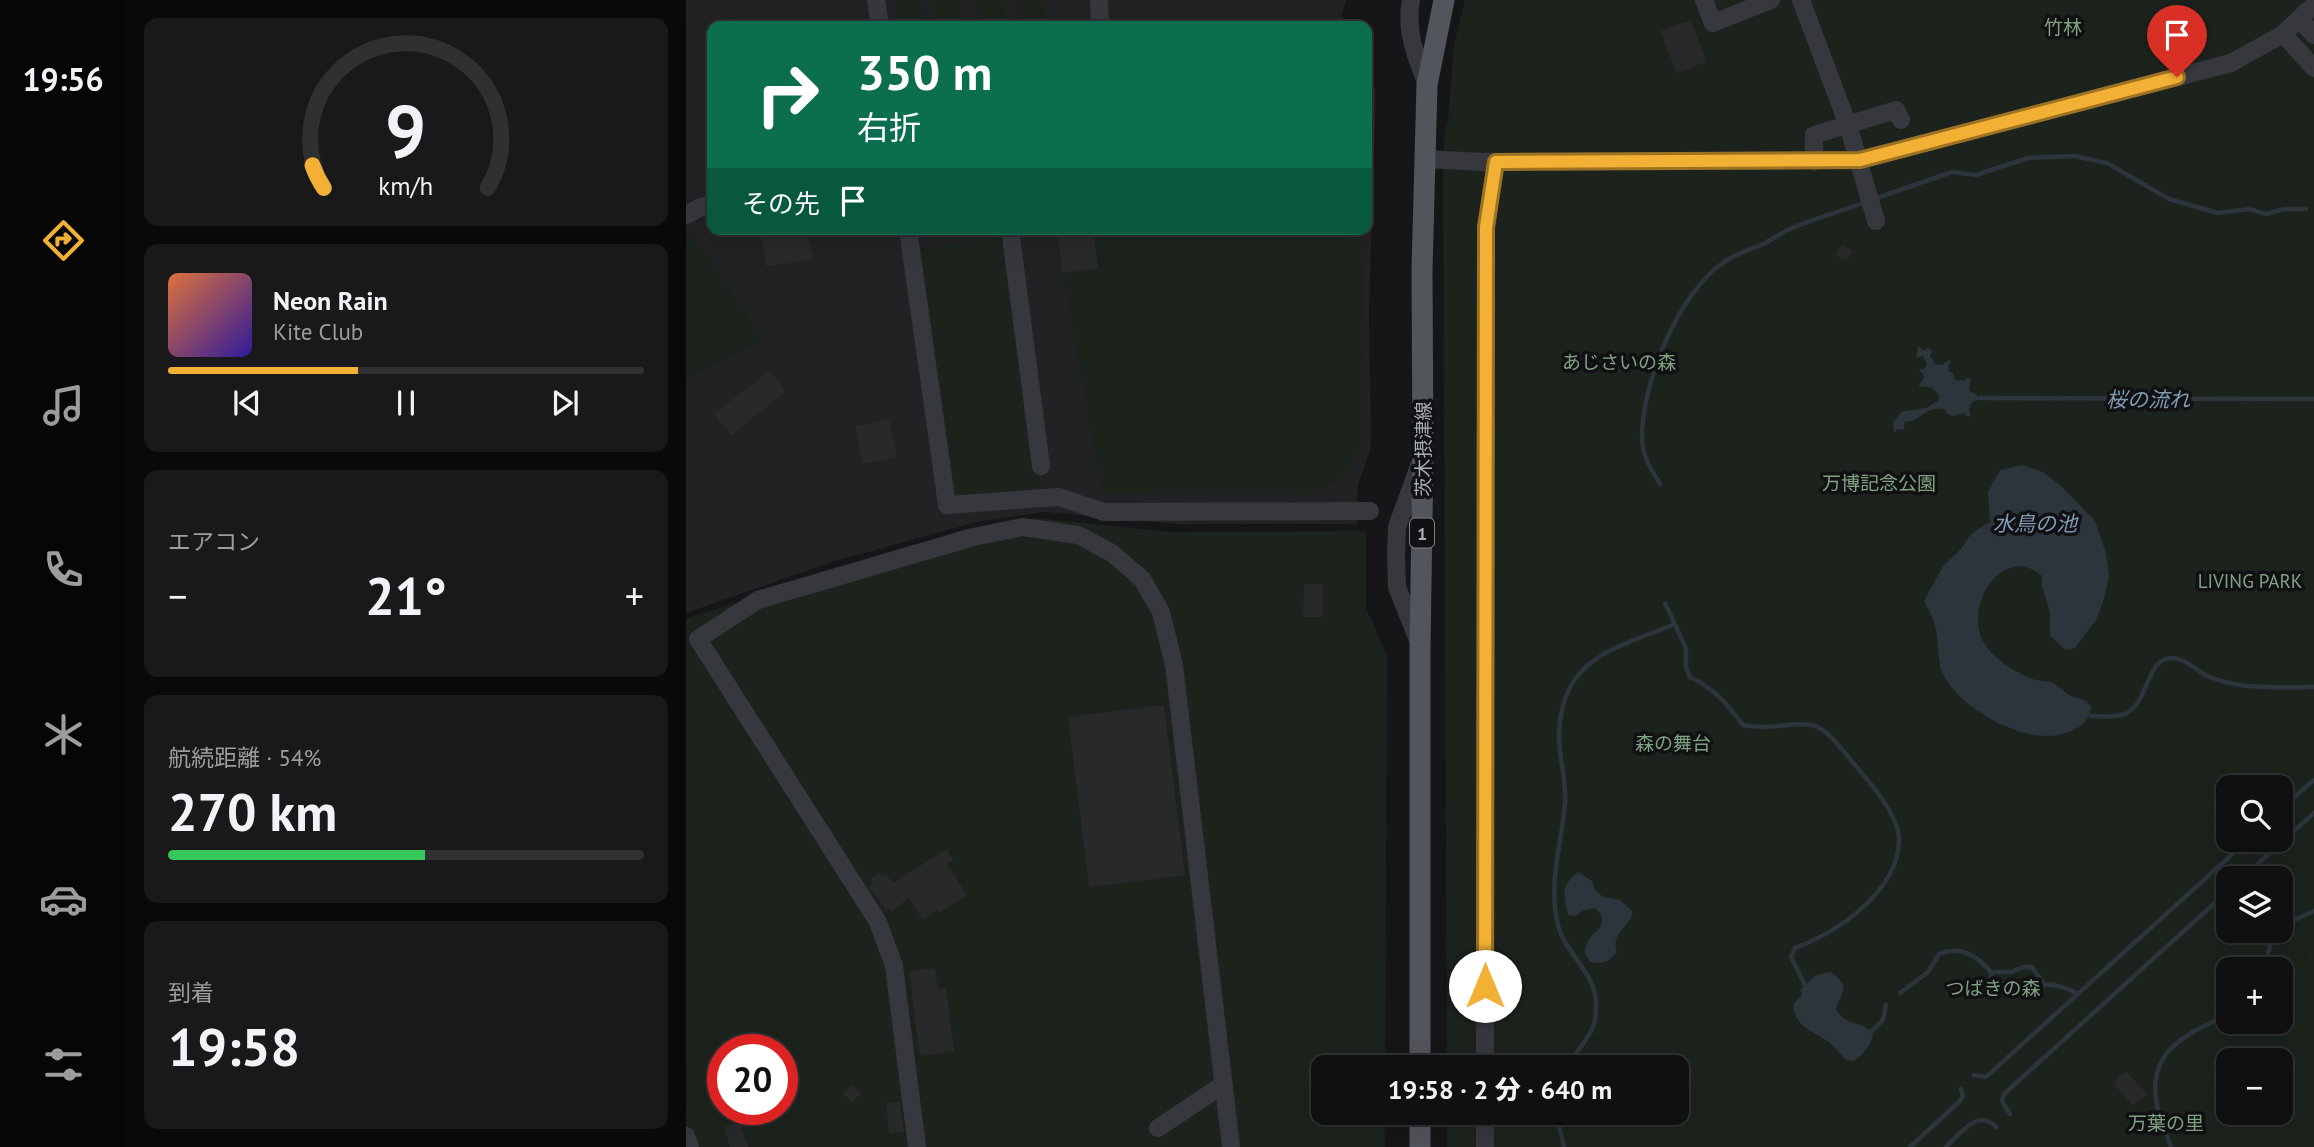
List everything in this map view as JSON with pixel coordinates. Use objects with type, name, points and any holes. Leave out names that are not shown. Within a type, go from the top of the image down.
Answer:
[{"type":"main road","name":"茨木摂津線","points":[[1420,1055],[1422,270],[1427,85],[1444,0]]},
{"type":"main road","points":[[1420,1125],[1420,1147]]},
{"type":"street","points":[[876,0],[879,21]]},
{"type":"street","points":[[1099,0],[1100,21]]},
{"type":"street","points":[[1410,0],[1408,14],[1413,51],[1427,85]]},
{"type":"street","points":[[1704,0],[1713,23],[1740,6],[1771,0]]},
{"type":"street","points":[[1801,0],[1860,160],[1875,221]]},
{"type":"street","points":[[1425,159],[1496,162],[1860,160],[2231,63],[2283,34],[2314,5]]},
{"type":"street","points":[[2300,19],[2314,35]]},
{"type":"street","points":[[2283,34],[2314,68]]},
{"type":"street","points":[[1814,162],[1814,135],[1896,110],[1905,118],[1909,148]]},
{"type":"street","points":[[1485,1055],[1486,227],[1496,162]]},
{"type":"street","points":[[686,215],[707,205]]},
{"type":"street","points":[[909,235],[947,505],[1059,497],[1104,512],[1370,511]]},
{"type":"street","points":[[1011,235],[1041,466]]},
{"type":"street","points":[[917,1147],[894,966],[878,922],[692,642],[758,600],[973,537],[1023,527],[1077,535],[1112,554],[1142,579],[1161,612],[1174,666],[1231,1147]]},
{"type":"street","points":[[1158,1128],[1224,1084]]},
{"type":"street","points":[[1485,1125],[1485,1147]]},
{"type":"street","points":[[686,1136],[690,1147]]},
{"type":"shaded area","points":[[686,0],[1346,0],[1342,15],[1345,21],[707,21],[707,235],[1371,235],[1369,313],[1371,448],[1358,485],[1357,524],[1178,524],[1044,512],[976,522],[832,562],[686,613]]},
{"type":"shaded area","points":[[1372,82],[1376,91],[1372,218]]},
{"type":"green space","points":[[896,0],[922,0],[925,21],[899,21]]},
{"type":"green space","points":[[931,0],[957,0],[960,21],[934,21]]},
{"type":"green space","points":[[978,0],[1004,0],[1007,21],[981,21]]},
{"type":"green space","points":[[1018,0],[1044,0],[1047,21],[1021,21]]},
{"type":"green space","name":"万博記念公園","points":[[1465,0],[2314,0],[2314,1147],[1447,1147],[1447,1125],[1689,1125],[1689,1055],[1447,1055],[1443,179],[1444,137],[1448,121],[1454,45]]},
{"type":"green space","points":[[686,233],[690,233],[765,340],[686,379]]},
{"type":"green space","points":[[1056,235],[1363,235],[1362,443],[1346,475],[1314,495],[1102,494]]},
{"type":"green space","points":[[1005,236],[1041,487],[951,500],[915,249]]},
{"type":"green space","points":[[1037,518],[1170,532],[1366,531],[1366,608],[1387,655],[1385,1055],[1311,1055],[1311,1125],[1385,1125],[1385,1147],[686,1147],[686,620],[978,528]]},
{"type":"water","points":[[1918,346],[1923,350],[1930,348],[1930,356],[1936,365],[1942,365],[1949,360],[1949,371],[1953,373],[1955,380],[1964,381],[1968,377],[1971,380],[1969,390],[1981,398],[1971,403],[1969,417],[1963,413],[1953,416],[1947,414],[1946,410],[1933,409],[1905,422],[1904,429],[1898,429],[1894,433],[1893,423],[1901,412],[1926,408],[1938,401],[1939,396],[1934,389],[1919,385],[1924,378],[1918,370],[1924,369],[1927,364],[1923,356],[1916,358]]},
{"type":"water","name":"水鳥の池","points":[[2022,465],[2043,472],[2062,487],[2095,521],[2106,553],[2109,576],[2096,620],[2075,648],[2066,650],[2050,636],[2050,612],[2042,587],[2042,576],[2028,568],[2014,567],[2001,573],[1990,583],[1983,597],[1978,612],[1979,628],[1984,643],[1994,655],[2021,674],[2051,682],[2091,707],[2088,717],[2077,728],[2047,736],[2012,729],[1994,721],[1951,687],[1941,668],[1933,619],[1924,601],[1943,566],[1961,549],[1971,534],[1990,522],[1988,492],[2000,470]]},
{"type":"water","points":[[1578,872],[1592,881],[1595,890],[1603,897],[1620,900],[1633,912],[1616,940],[1617,952],[1602,963],[1590,962],[1584,951],[1589,939],[1601,926],[1601,914],[1595,908],[1584,910],[1575,916],[1568,915],[1566,886]]},
{"type":"water","points":[[1831,972],[1843,986],[1836,1010],[1846,1020],[1866,1027],[1873,1034],[1871,1042],[1854,1061],[1846,1060],[1830,1043],[1806,1028],[1794,1011],[1794,1003],[1802,995],[1800,990],[1816,975]]},
{"type":"building","points":[[1691,20],[1706,62],[1676,73],[1661,31]]},
{"type":"building","points":[[761,235],[808,235],[814,259],[766,267]]},
{"type":"building","points":[[1058,235],[1094,235],[1098,268],[1062,273]]},
{"type":"building","points":[[1842,244],[1853,251],[1846,261],[1835,254]]},
{"type":"building","points":[[770,370],[786,392],[731,435],[714,414]]},
{"type":"building","points":[[889,419],[897,457],[863,464],[855,426]]},
{"type":"building","points":[[1304,584],[1323,584],[1323,617],[1303,617]]},
{"type":"building","points":[[1164,705],[1185,875],[1089,887],[1068,717]]},
{"type":"building","points":[[947,849],[953,860],[947,864],[967,895],[939,913],[937,911],[923,920],[909,898],[891,912],[890,909],[887,911],[869,886],[873,883],[870,879],[880,872],[883,876],[886,874],[893,883]]},
{"type":"building","points":[[935,968],[938,989],[946,988],[954,1051],[920,1056],[909,972]]},
{"type":"building","points":[[2126,1071],[2147,1094],[2133,1106],[2113,1083]]},
{"type":"building","points":[[852,1084],[861,1093],[852,1102],[843,1093]]},
{"type":"building","points":[[900,1102],[904,1132],[889,1133],[886,1103]]},
{"type":"building","points":[[741,1125],[748,1147],[730,1147],[724,1127]]},
{"type":"waterway","points":[[1874,199],[1952,172],[1976,175],[2028,158],[2074,156],[2107,163],[2169,199],[2218,213],[2249,209],[2266,214],[2284,209],[2306,209]]},
{"type":"waterway","points":[[1660,484],[1644,452],[1643,418],[1655,368],[1665,342],[1692,295],[1707,276],[1734,256],[1796,227],[1866,202]]},
{"type":"waterway","name":"桜の流れ","points":[[1981,398],[2314,399]]},
{"type":"waterway","points":[[1665,603],[1686,648],[1686,668],[1690,677],[1720,697],[1743,725],[1764,727],[1806,724],[1824,731],[1875,789],[1894,819],[1899,837],[1897,856],[1890,874],[1878,891],[1847,920],[1795,948],[1791,957],[1805,985]]},
{"type":"waterway","points":[[1575,1055],[1593,1027],[1596,1006],[1592,984],[1562,936],[1555,909],[1556,864],[1565,795],[1559,745],[1562,710],[1569,689],[1580,673],[1594,660],[1631,641],[1675,624]]},
{"type":"waterway","points":[[2091,716],[2115,716],[2130,711],[2140,699],[2155,667],[2170,658],[2182,660],[2206,675],[2224,682],[2263,687],[2314,687]]},
{"type":"waterway","points":[[2293,799],[2314,780]]},
{"type":"waterway","points":[[2255,866],[2314,813]]},
{"type":"waterway","points":[[1974,1075],[1986,1077],[2235,852]]},
{"type":"waterway","points":[[2010,1114],[2002,1101],[2004,1094],[2216,902]]},
{"type":"waterway","points":[[2293,921],[2314,911]]},
{"type":"waterway","points":[[2267,957],[2271,943]]},
{"type":"waterway","points":[[1900,993],[1928,972],[1939,954],[1954,951],[1968,954],[1980,961],[1991,972],[1991,981],[1998,986],[2012,981],[2026,990],[2052,985],[2078,994]]},
{"type":"waterway","points":[[1991,972],[2011,972],[2032,967],[2044,984]]},
{"type":"waterway","points":[[1872,1031],[1883,1020],[1886,1005]]},
{"type":"waterway","points":[[2171,1147],[2158,1110],[2155,1090],[2157,1074],[2162,1060],[2171,1048],[2216,1021]]},
{"type":"waterway","points":[[1910,1147],[1959,1102],[1963,1096],[1961,1089]]},
{"type":"waterway","points":[[1946,1147],[1963,1130],[1976,1122],[1983,1120],[1996,1127]]},
{"type":"waterway","points":[[1559,1125],[1564,1147]]},
{"type":"route","points":[[1485,986],[1486,227],[1496,162],[1860,160],[2177,77]]},
{"type":"park label","name":"竹林","points":[[2063,27]]},
{"type":"park label","name":"あじさいの森","points":[[1619,362]]},
{"type":"park label","name":"LIVING PARK","points":[[2250,581]]},
{"type":"park label","name":"森の舞台","points":[[1673,743]]},
{"type":"park label","name":"つばきの森","points":[[1993,988]]},
{"type":"park label","name":"万葉の里","points":[[2166,1123]]}]
